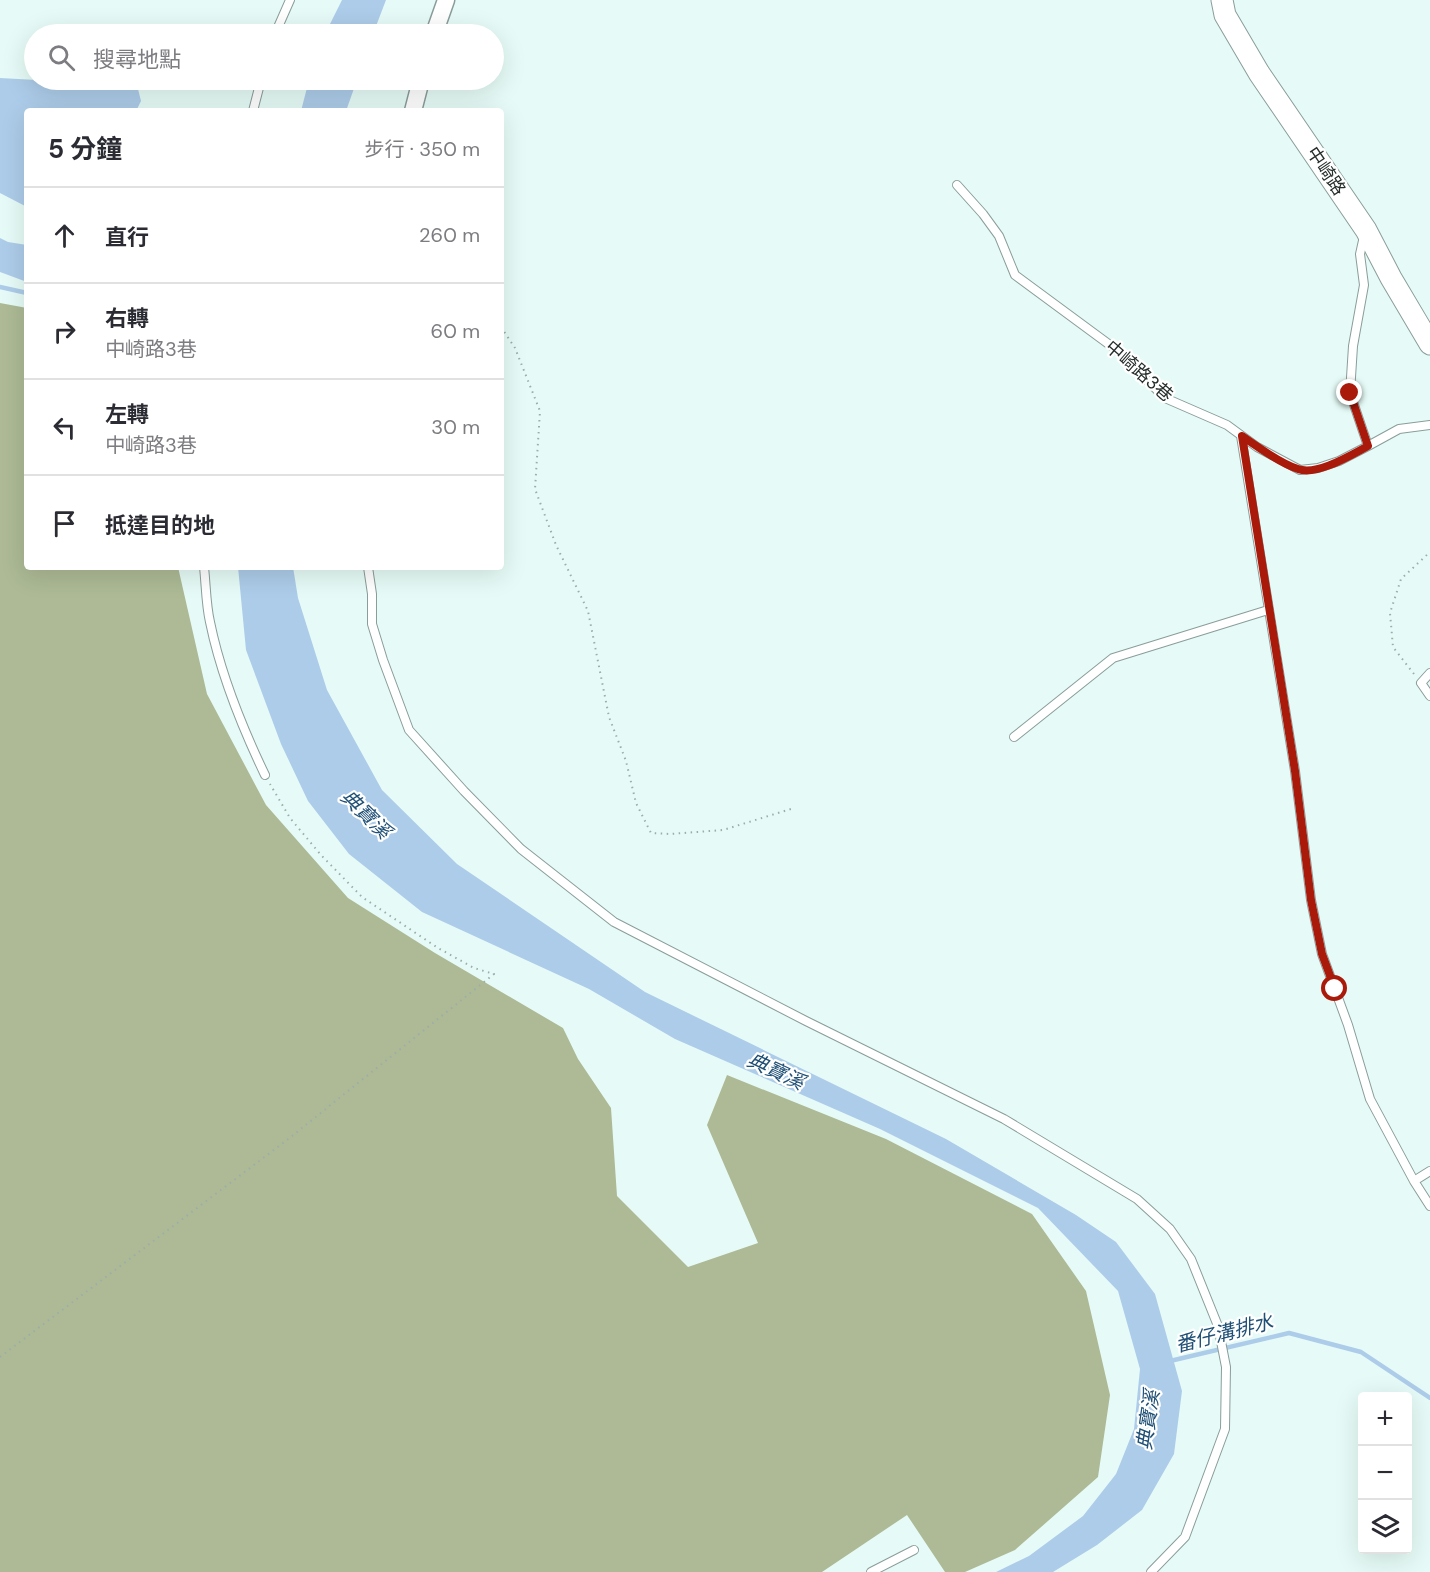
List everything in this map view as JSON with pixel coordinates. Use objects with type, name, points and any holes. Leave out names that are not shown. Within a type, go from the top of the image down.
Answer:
[{"type":"street","points":[[438,24],[446,0]]},
{"type":"street","name":"中崎路","points":[[1222,0],[1225,15],[1259,73],[1366,230],[1430,344]]},
{"type":"street","points":[[414,108],[418,90]]},
{"type":"lane","points":[[279,24],[290,0]]},
{"type":"lane","points":[[255,108],[259,90]]},
{"type":"lane","name":"中崎路3巷","points":[[957,185],[999,236],[1015,275],[1118,351],[1165,398],[1227,424],[1242,436],[1300,470],[1318,468],[1340,461],[1399,429],[1430,425]]},
{"type":"lane","points":[[1366,230],[1360,254],[1364,285],[1353,346],[1350,393],[1368,446]]},
{"type":"lane","points":[[1242,436],[1295,771],[1311,900],[1322,954],[1348,1025],[1370,1099],[1430,1206]]},
{"type":"lane","points":[[204,570],[210,622],[228,685],[244,730],[265,775]]},
{"type":"lane","points":[[368,570],[372,594],[372,624],[409,730],[456,783],[521,849],[614,922],[806,1022],[1004,1119],[1137,1199],[1170,1229],[1191,1259],[1218,1326],[1226,1367],[1225,1429],[1185,1537],[1151,1572]]},
{"type":"lane","points":[[1014,737],[1113,658],[1268,610]]},
{"type":"lane","points":[[1430,673],[1421,683],[1430,696]]},
{"type":"lane","points":[[1414,1181],[1430,1171]]},
{"type":"lane","points":[[871,1572],[914,1550]]},
{"type":"path","points":[[504,332],[515,348],[540,411],[535,489],[556,545],[588,611],[609,717],[626,761],[636,803],[651,833],[723,830],[791,808]]},
{"type":"path","points":[[1421,683],[1393,648],[1390,613],[1401,579],[1430,552]]},
{"type":"path","points":[[0,1357],[287,1140],[494,974],[474,968],[438,948],[362,897],[290,819],[265,775]]},
{"type":"green space","points":[[0,303],[24,307],[24,570],[179,570],[207,694],[266,805],[348,898],[435,953],[563,1028],[578,1059],[611,1108],[617,1196],[688,1267],[758,1243],[707,1125],[727,1075],[886,1139],[1032,1214],[1086,1291],[1110,1395],[1098,1477],[1015,1550],[965,1572],[945,1572],[907,1515],[822,1572],[0,1572]]},
{"type":"water","points":[[342,0],[386,0],[377,24],[330,24]]},
{"type":"water","points":[[0,78],[24,79],[24,90],[138,90],[141,101],[138,108],[24,108],[24,205],[0,193]]},
{"type":"water","points":[[306,90],[353,90],[347,108],[302,108]]},
{"type":"water","points":[[0,238],[24,245],[24,281],[0,272]]},
{"type":"water","name":"典寶溪","points":[[238,570],[293,570],[298,598],[327,690],[382,790],[457,864],[645,992],[946,1139],[1076,1215],[1116,1242],[1155,1294],[1182,1391],[1174,1454],[1142,1510],[1097,1545],[1053,1572],[996,1572],[1029,1556],[1083,1516],[1116,1474],[1134,1429],[1140,1369],[1118,1291],[1038,1208],[880,1129],[675,1039],[589,989],[422,912],[349,854],[308,801],[281,744],[246,650]]},
{"type":"waterway","points":[[0,287],[24,292]]},
{"type":"waterway","name":"番仔溝排水","points":[[1170,1361],[1289,1333],[1361,1352],[1430,1398]]},
{"type":"route","points":[[1335,989],[1322,954],[1311,900],[1295,771],[1242,436],[1257,447],[1300,470],[1318,468],[1340,461],[1368,446],[1350,393]]}]
